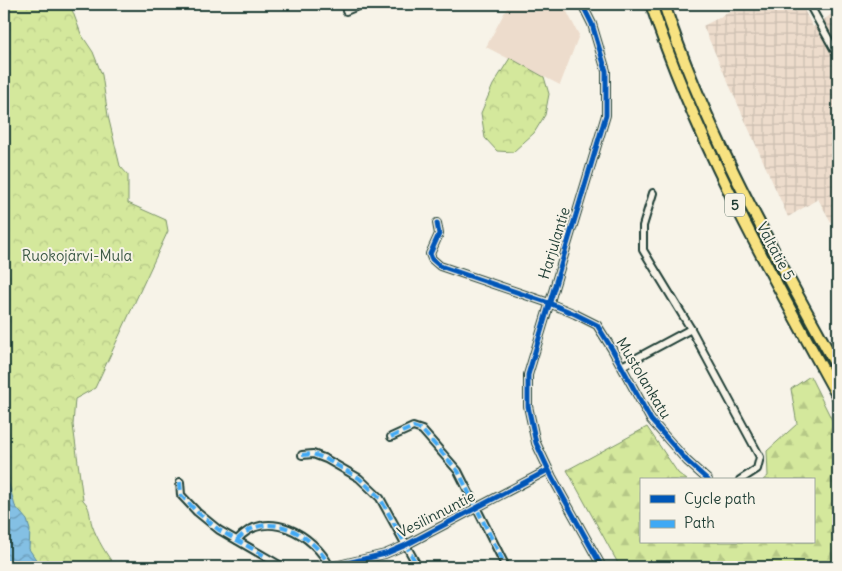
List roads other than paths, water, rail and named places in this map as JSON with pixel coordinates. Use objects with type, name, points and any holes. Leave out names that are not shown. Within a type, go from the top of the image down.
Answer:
[{"type":"highway","name":"Valtatie 5","points":[[650,4],[685,98],[707,148],[736,207],[838,397]]},
{"type":"highway","name":"Valtatie 5","points":[[664,4],[684,62],[727,160],[838,369]]},
{"type":"street","points":[[346,11],[363,4]]},
{"type":"street","name":"Harjulantie","points":[[582,4],[592,24],[606,70],[606,115],[528,375],[528,406],[536,443],[548,470],[602,567]]},
{"type":"street","points":[[809,4],[838,56]]},
{"type":"street","points":[[653,193],[643,226],[643,250],[691,329],[760,457],[757,468],[743,478]]},
{"type":"street","name":"Mustolankatu","points":[[437,223],[439,234],[430,254],[432,260],[440,266],[549,303],[597,325],[651,420],[706,478]]},
{"type":"street","points":[[622,366],[691,329]]},
{"type":"street","points":[[392,437],[413,427],[422,430],[458,471],[506,567]]},
{"type":"street","points":[[302,455],[313,454],[326,458],[359,478],[380,498],[418,567]]},
{"type":"street","name":"Vesilinnuntie","points":[[330,567],[385,554],[406,545],[548,470]]},
{"type":"street","points":[[180,482],[181,495],[197,512],[219,530],[283,567]]},
{"type":"street","points":[[237,540],[244,532],[255,526],[272,525],[284,527],[309,540],[324,556],[330,567]]},
{"type":"water","points":[[4,479],[8,481],[15,506],[27,520],[30,530],[29,549],[41,567],[4,567]]},
{"type":"park label","name":"Ruokojärvi-Mula","points":[[77,255]]}]
